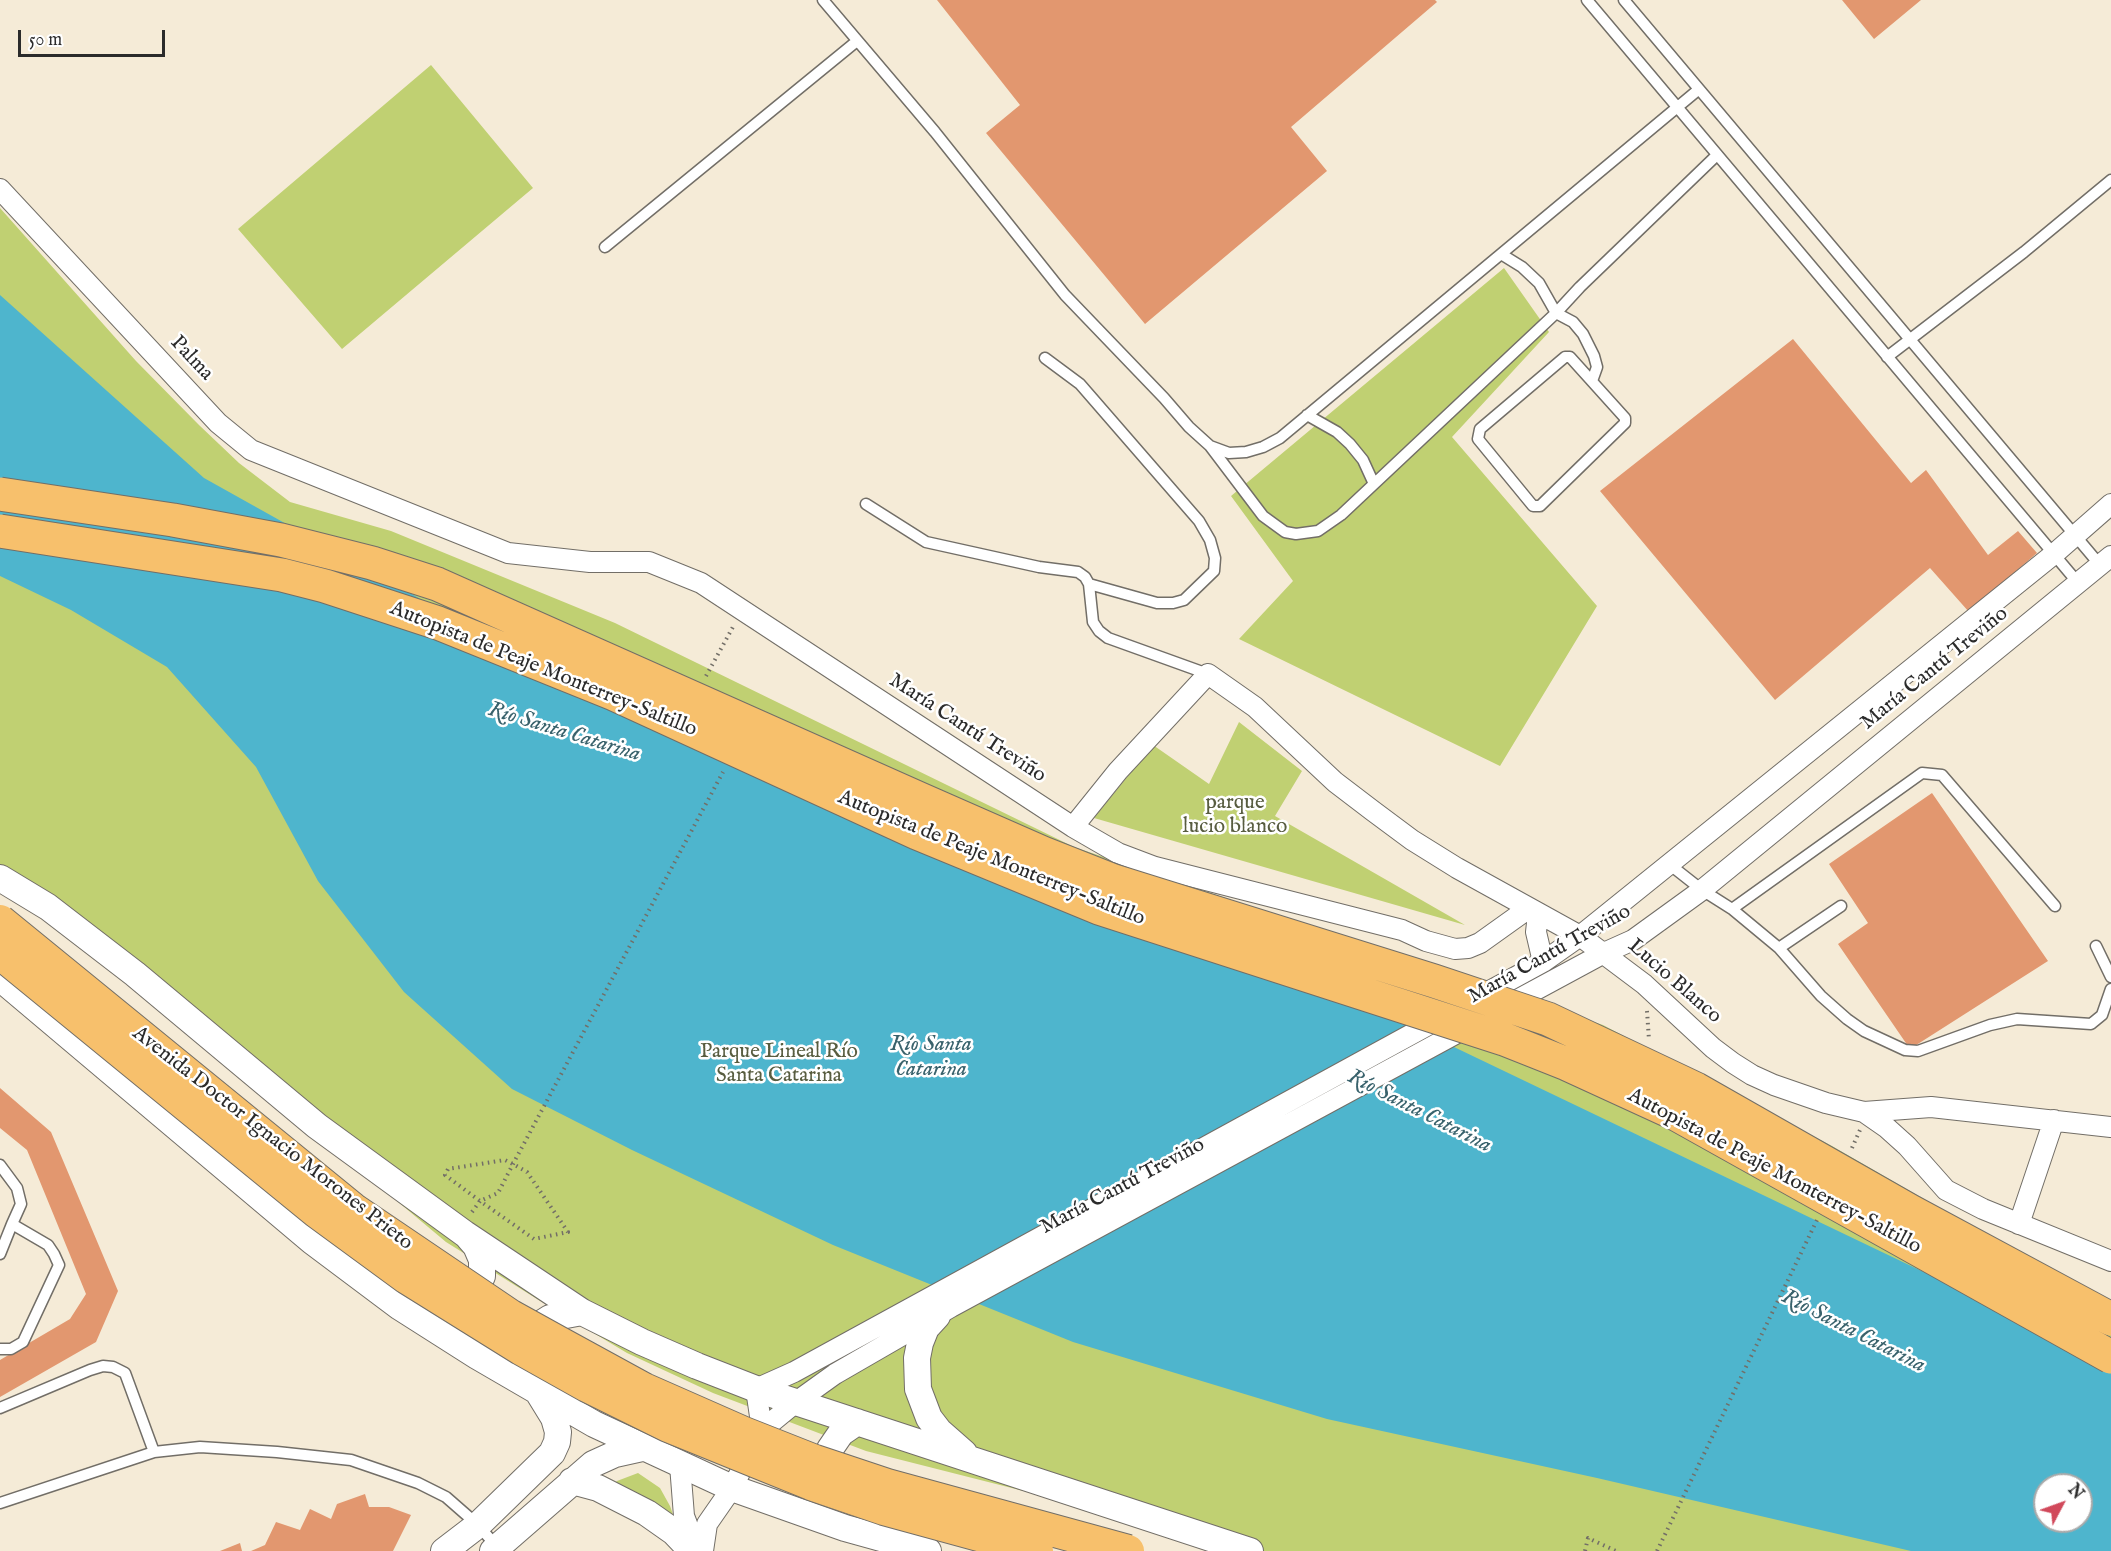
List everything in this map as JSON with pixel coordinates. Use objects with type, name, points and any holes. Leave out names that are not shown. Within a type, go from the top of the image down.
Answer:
[{"type":"highway","name":"Autopista de Peaje Monterrey-Saltillo","points":[[0,494],[173,520],[281,540],[372,563],[437,584],[961,817],[1114,881],[1548,1019],[1696,1089],[1912,1212],[2111,1319]]},
{"type":"highway","name":"Autopista de Peaje Monterrey-Saltillo","points":[[0,531],[282,575],[325,586],[438,623],[614,694],[917,833],[1099,908],[1504,1039],[1567,1064],[1676,1114],[2111,1357]]},
{"type":"main road","name":"Avenida Doctor Ignacio Morones Prieto","points":[[0,921],[353,1209],[511,1316],[644,1389],[815,1461],[887,1485],[1128,1551]]},
{"type":"main road","name":"Avenida Doctor Ignacio Morones Prieto","points":[[0,953],[317,1212],[407,1278],[521,1349],[587,1386],[668,1426],[811,1484],[884,1509],[1037,1551]]},
{"type":"street","name":"Palma","points":[[0,189],[234,438],[251,450],[273,460],[387,505]]},
{"type":"street","name":"María Cantú Treviño","points":[[935,1309],[1543,962],[1580,936],[2054,554],[2111,504]]},
{"type":"street","name":"María Cantú Treviño","points":[[387,505],[508,553],[590,562],[650,562],[701,583],[1073,827],[1118,853],[1155,867],[1402,930],[1455,938],[1478,932],[1529,908],[1543,962]]},
{"type":"street","name":"María Cantú Treviño","points":[[935,1309],[1604,953],[1633,940],[1702,890],[2106,561]]},
{"type":"street","points":[[1073,827],[1118,771],[1208,674]]},
{"type":"street","name":"Lucio Blanco","points":[[1208,674],[1255,706],[1335,782],[1412,840],[1456,868],[1580,936],[1644,984],[1733,1063],[1774,1085],[1826,1103],[1863,1120],[1931,1107],[2111,1127]]},
{"type":"street","points":[[0,878],[57,913],[135,974],[317,1126],[462,1232],[582,1312],[675,1357],[756,1389],[1250,1551]]},
{"type":"street","points":[[0,978],[287,1221],[400,1307],[477,1356],[594,1424],[732,1488],[845,1528],[928,1551]]},
{"type":"street","points":[[1863,1120],[1887,1128],[1907,1146],[1946,1190],[2019,1224],[2111,1261]]},
{"type":"street","points":[[2019,1224],[2054,1120]]},
{"type":"street","points":[[400,1307],[437,1310],[452,1308],[466,1302],[476,1290],[482,1276],[482,1260],[476,1246],[462,1232]]},
{"type":"street","points":[[756,1389],[935,1309]]},
{"type":"street","points":[[703,1551],[707,1524],[732,1488],[762,1430],[835,1374],[935,1309]]},
{"type":"street","points":[[935,1309],[920,1343],[917,1358],[918,1389],[929,1418],[939,1431],[950,1443],[979,1463]]},
{"type":"street","points":[[444,1551],[478,1525],[552,1453],[558,1432],[554,1418],[536,1389],[526,1362],[525,1347],[528,1336],[550,1318],[582,1312]]},
{"type":"street","points":[[756,1389],[762,1430]]},
{"type":"street","points":[[845,1528],[825,1487],[825,1468],[830,1449],[841,1434],[857,1422]]},
{"type":"street","points":[[495,1549],[593,1464],[615,1454],[642,1448]]},
{"type":"street","points":[[680,1465],[684,1516],[697,1551]]},
{"type":"street","points":[[572,1481],[598,1488],[646,1513],[674,1532],[692,1551]]},
{"type":"lane","points":[[823,0],[935,132],[1065,296],[1189,427],[1210,446],[1263,516],[1285,532],[1296,534],[1318,531],[1341,515],[1556,313],[1580,287],[1718,155]]},
{"type":"lane","points":[[1587,0],[2079,584]]},
{"type":"lane","points":[[1624,0],[2075,535],[2106,561]]},
{"type":"lane","points":[[605,248],[857,41]]},
{"type":"lane","points":[[1210,446],[1229,453],[1246,452],[1280,438],[1698,90]]},
{"type":"lane","points":[[1887,357],[2024,252],[2111,180]]},
{"type":"lane","points":[[1501,254],[1522,267],[1539,283],[1556,313],[1573,322],[1583,334],[1597,367],[1592,381]]},
{"type":"lane","points":[[1565,357],[1570,357],[1592,381],[1625,418],[1625,423],[1540,506],[1533,506],[1478,439],[1480,429],[1565,357]]},
{"type":"lane","points":[[1045,358],[1080,384],[1199,521],[1210,540],[1215,558],[1214,571],[1184,600],[1173,603],[1157,603],[1089,584]]},
{"type":"lane","points":[[1307,415],[1337,432],[1350,444],[1363,459],[1374,484]]},
{"type":"lane","points":[[866,504],[926,542],[1039,567],[1078,572],[1089,584],[1093,622],[1099,631],[1108,638],[1208,674]]},
{"type":"lane","points":[[1732,909],[1922,774],[1942,775],[2055,906]]},
{"type":"lane","points":[[1669,864],[1702,890],[1732,909],[1779,948],[1821,996],[1847,1019],[1864,1031],[1905,1050],[1918,1051],[1990,1025],[2017,1019],[2091,1024],[2102,1015],[2111,989]]},
{"type":"lane","points":[[1779,948],[1841,906]]},
{"type":"lane","points":[[2096,946],[2111,977]]},
{"type":"lane","points":[[0,1165],[17,1188],[21,1204],[0,1254]]},
{"type":"lane","points":[[0,1348],[11,1349],[23,1342],[59,1265],[48,1245],[12,1224]]},
{"type":"lane","points":[[0,1408],[90,1370],[103,1366],[113,1367],[125,1373],[154,1452]]},
{"type":"lane","points":[[0,1503],[154,1452],[220,1448],[277,1452],[351,1460],[418,1482],[446,1497],[478,1525],[495,1549]]},
{"type":"path","points":[[713,684],[704,679],[729,635]]},
{"type":"path","points":[[462,1232],[480,1201],[498,1193],[724,771]]},
{"type":"path","points":[[1851,1150],[1863,1120]]},
{"type":"path","points":[[506,1160],[527,1172],[568,1232],[534,1239],[480,1201],[445,1175],[448,1169],[506,1160]]},
{"type":"path","points":[[1657,1551],[1820,1213]]},
{"type":"path","points":[[1585,1551],[1588,1538],[1616,1551]]},
{"type":"green space","points":[[431,65],[533,188],[342,349],[238,229]]},
{"type":"green space","name":"Río Santa Catarina","points":[[0,208],[136,361],[199,425],[239,463],[290,502],[391,531],[615,623],[1074,847],[1603,1025],[1832,1146],[2111,1307],[2111,1551],[1260,1551],[866,1451],[713,1393],[627,1353],[446,1242],[0,869]]},
{"type":"green space","points":[[1504,268],[1549,332],[1452,437],[1597,606],[1500,766],[1239,639],[1293,581],[1231,496]]},
{"type":"green space","name":"parque lucio blanco","points":[[1239,722],[1302,771],[1275,816],[1465,925],[1094,818],[1153,745],[1209,784]]},
{"type":"green space","points":[[638,1473],[660,1488],[677,1526],[609,1488],[617,1481]]},
{"type":"water","name":"Río Santa Catarina","points":[[0,295],[204,478],[571,683],[1431,1036],[2003,1310],[2111,1349],[2111,1551],[1911,1551],[1597,1478],[1327,1419],[1073,1342],[833,1245],[632,1150],[512,1089],[404,992],[318,881],[256,767],[167,667],[71,610],[0,576]]},
{"type":"building","points":[[937,0],[1435,0],[1437,2],[1291,127],[1327,171],[1145,324],[986,133],[1020,105]]},
{"type":"building","points":[[1842,0],[1921,0],[1874,39]]},
{"type":"building","points":[[1793,339],[1911,483],[1926,470],[1988,555],[2018,531],[2037,553],[1969,612],[1930,568],[1775,700],[1600,491]]},
{"type":"building","points":[[1932,793],[2048,961],[1910,1049],[1838,944],[1868,923],[1829,864]]},
{"type":"building","points":[[0,1088],[51,1132],[118,1291],[96,1342],[0,1397],[0,1360],[70,1319],[86,1294],[27,1150],[0,1128]]},
{"type":"building","points":[[365,1494],[369,1507],[389,1507],[411,1515],[393,1551],[251,1551],[265,1545],[276,1522],[300,1530],[310,1509],[331,1519],[337,1504]]},
{"type":"building","points":[[240,1543],[242,1551],[220,1551]]},
{"type":"park label","name":"Parque Lineal Río Santa Catarina","points":[[779,1065]]}]
